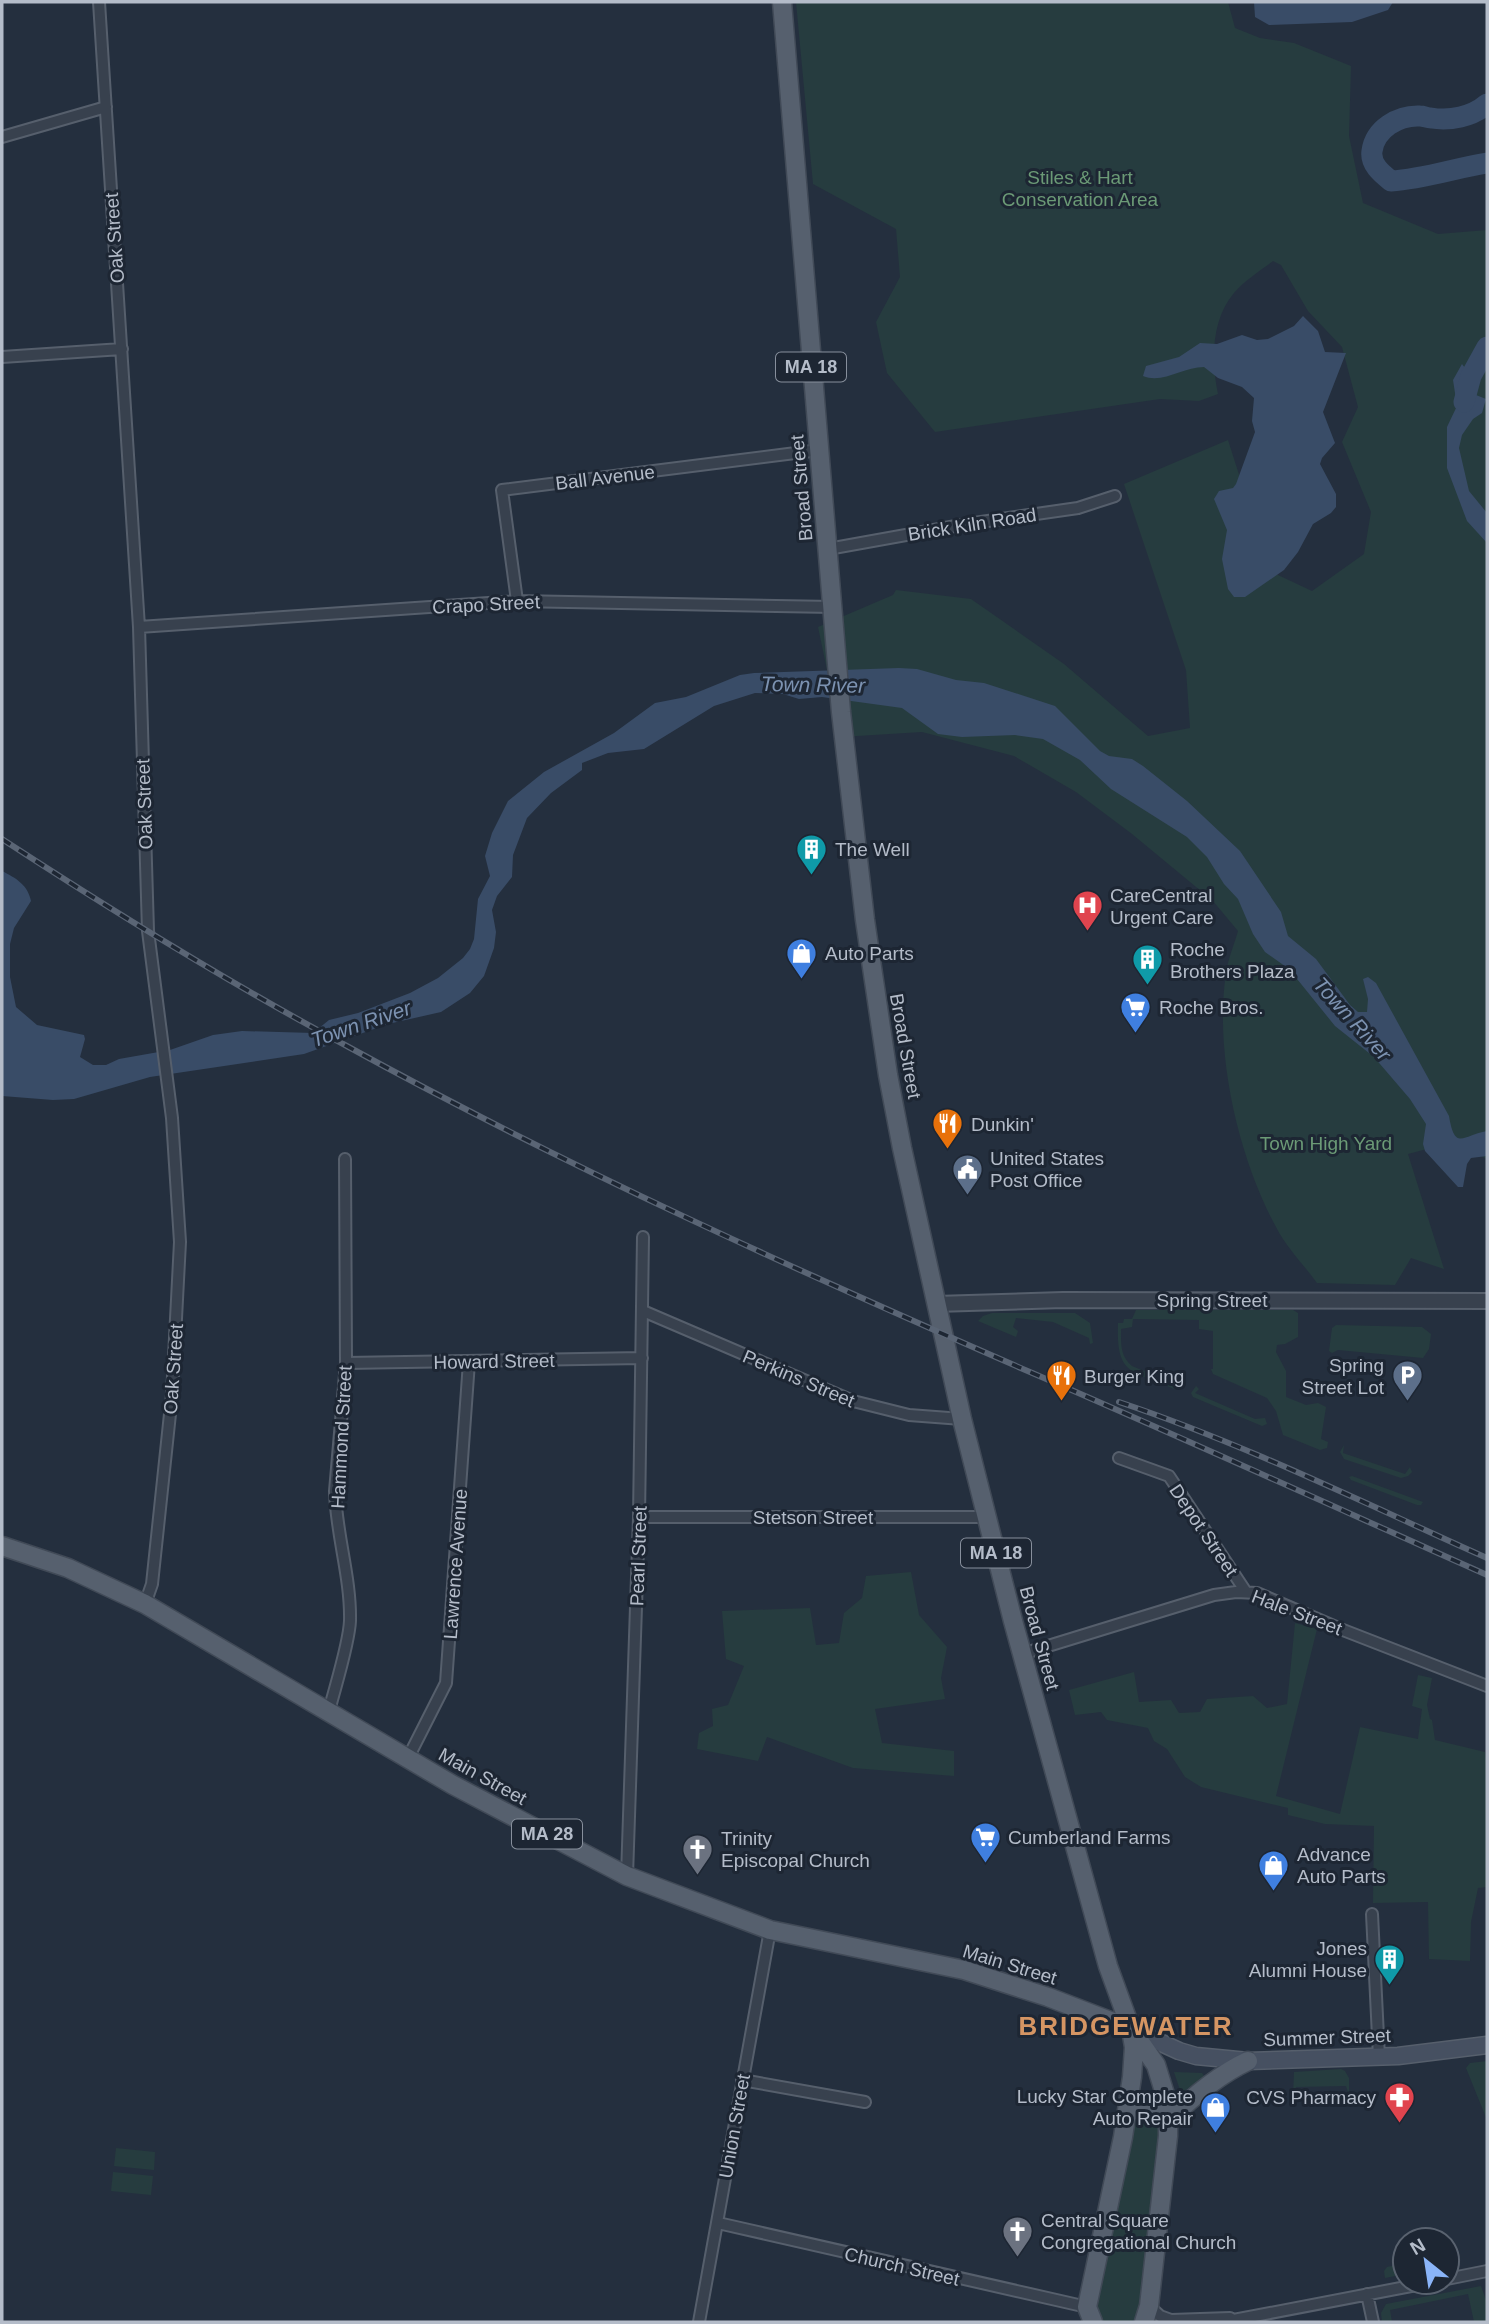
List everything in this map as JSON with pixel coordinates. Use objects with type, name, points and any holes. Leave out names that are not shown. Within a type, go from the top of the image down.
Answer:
[{"type":"main road","name":"Broad Street","points":[[782,2],[841,712],[879,1019],[902,1148],[986,1517],[1108,1966],[1131,2029]]},
{"type":"main road","name":"Main Street","points":[[2,1546],[68,1568],[145,1604],[453,1785],[627,1876],[770,1930],[964,1970],[1048,1997],[1131,2029]]},
{"type":"main road","name":"Summer Street","points":[[1131,2029],[1196,2056],[1248,2061],[1379,2057],[1487,2045]]},
{"type":"main road","name":"MA 18","points":[[1087,2317],[1126,2117],[1133,2064],[1131,2029]]},
{"type":"main road","name":"MA 18","points":[[1131,2029],[1149,2052],[1161,2077],[1168,2104],[1148,2317]]},
{"type":"main road","points":[[1126,2117],[1135,2105],[1150,2102],[1161,2107],[1168,2120],[1219,2077],[1248,2061]]},
{"type":"street","name":"Oak Street","points":[[99,2],[139,627],[148,930],[167,1080],[180,1242],[172,1395],[152,1584],[145,1604]]},
{"type":"street","points":[[2,137],[106,107]]},
{"type":"street","points":[[2,357],[122,349]]},
{"type":"street","name":"Ball Avenue","points":[[517,601],[502,491],[818,450]]},
{"type":"street","name":"Brick Kiln Road","points":[[828,548],[1078,508],[1115,496]]},
{"type":"street","name":"Crapo Street","points":[[139,627],[517,601],[833,607]]},
{"type":"street","name":"Hammond Street","points":[[329,1711],[350,1624],[349,1592],[335,1511],[346,1363],[345,1159]]},
{"type":"street","name":"Pearl Street","points":[[627,1876],[639,1517],[643,1237]]},
{"type":"street","name":"Spring Street","points":[[936,1304],[1050,1300],[1487,1301]]},
{"type":"street","name":"Perkins Street","points":[[643,1311],[872,1408],[909,1415],[962,1419]]},
{"type":"street","name":"Howard Street","points":[[346,1363],[642,1358]]},
{"type":"street","name":"Lawrence Avenue","points":[[408,1758],[446,1683],[469,1362]]},
{"type":"street","name":"Depot Street","points":[[1119,1458],[1168,1476],[1246,1592]]},
{"type":"street","name":"Stetson Street","points":[[639,1517],[986,1517]]},
{"type":"street","name":"Hale Street","points":[[1022,1654],[1214,1595],[1246,1592],[1257,1593],[1487,1686]]},
{"type":"street","points":[[1371,1914],[1379,2057]]},
{"type":"street","name":"Union Street","points":[[699,2322],[770,1930]]},
{"type":"street","points":[[742,2080],[864,2102]]},
{"type":"street","name":"Church Street","points":[[718,2223],[1087,2317]]},
{"type":"street","points":[[1461,2276],[1487,2271]]},
{"type":"street","points":[[1223,2322],[1391,2290]]},
{"type":"street","points":[[1367,2294],[1373,2322]]},
{"type":"street","points":[[1148,2317],[1160,2316],[1171,2320],[1243,2317]]},
{"type":"green space","name":"Stiles & Hart Conservation Area","points":[[796,2],[1228,2],[1235,28],[1260,38],[1294,43],[1351,66],[1349,136],[1363,203],[1438,234],[1487,230],[1487,1159],[1453,1142],[1408,1154],[1444,1269],[1411,1258],[1395,1285],[1317,1283],[1285,1242],[1262,1199],[1240,1137],[1232,1103],[1223,1036],[1223,1004],[1227,968],[1238,931],[1213,901],[1132,834],[1076,792],[1014,756],[922,732],[841,737],[818,627],[893,595],[896,590],[971,599],[1064,664],[1148,736],[1190,728],[1186,670],[1124,484],[1228,440],[1250,509],[1259,566],[1312,591],[1364,554],[1371,512],[1342,442],[1358,407],[1342,347],[1308,311],[1281,265],[1273,261],[1238,289],[1226,304],[1221,316],[1214,355],[1218,394],[1199,401],[1160,399],[935,432],[887,373],[876,322],[900,277],[896,229],[813,184]]},
{"type":"green space","points":[[1136,1310],[1293,1310],[1298,1313],[1298,1337],[1277,1345],[1276,1352],[1286,1371],[1286,1397],[1306,1405],[1318,1403],[1326,1407],[1321,1439],[1328,1442],[1327,1448],[1320,1450],[1283,1435],[1276,1411],[1267,1398],[1213,1374],[1213,1331],[1199,1329],[1199,1320],[1133,1319],[1132,1327],[1121,1329],[1122,1349],[1128,1362],[1175,1384],[1178,1377],[1183,1381],[1179,1388],[1174,1389],[1129,1369],[1120,1353],[1118,1323],[1123,1323],[1124,1319],[1132,1319]]},
{"type":"green space","points":[[992,1313],[1075,1313],[1090,1323],[1093,1343],[1090,1344],[1089,1338],[1053,1322],[1016,1318],[1013,1327],[1018,1331],[1016,1337],[978,1321]]},
{"type":"green space","points":[[1336,1325],[1422,1327],[1431,1334],[1429,1349],[1423,1358],[1338,1350],[1332,1353],[1329,1351],[1332,1328]]},
{"type":"green space","points":[[1196,1386],[1199,1389],[1195,1393],[1255,1419],[1265,1418],[1267,1424],[1262,1426],[1193,1397],[1191,1393]]},
{"type":"green space","points":[[1344,1445],[1343,1453],[1405,1474],[1410,1467],[1412,1472],[1401,1478],[1344,1459],[1340,1452]]},
{"type":"green space","points":[[1349,1477],[1423,1502],[1417,1505],[1351,1480]]},
{"type":"green space","points":[[911,1572],[919,1615],[947,1647],[941,1678],[945,1699],[875,1709],[882,1743],[954,1751],[954,1776],[853,1768],[767,1737],[758,1761],[697,1749],[699,1733],[713,1726],[712,1709],[728,1705],[744,1666],[726,1659],[722,1611],[810,1608],[816,1645],[839,1643],[844,1613],[862,1598],[866,1576]]},
{"type":"green space","points":[[1295,1623],[1317,1629],[1276,1796],[1340,1814],[1360,1727],[1418,1739],[1422,1709],[1412,1706],[1418,1675],[1432,1678],[1427,1705],[1435,1740],[1485,1752],[1487,1887],[1478,1888],[1471,1922],[1470,1961],[1429,1959],[1428,1902],[1373,1903],[1374,1826],[1325,1824],[1288,1815],[1288,1808],[1201,1787],[1185,1777],[1167,1749],[1154,1741],[1148,1728],[1107,1720],[1101,1712],[1075,1715],[1069,1690],[1134,1672],[1139,1702],[1171,1700],[1179,1713],[1200,1712],[1207,1699],[1253,1696],[1267,1708],[1287,1704]]},
{"type":"green space","points":[[1487,2061],[1487,2120],[1466,2068],[1470,2063]]},
{"type":"green space","points":[[1341,2069],[1349,2078],[1349,2095],[1346,2086],[1296,2087],[1295,2096],[1293,2095],[1294,2072]]},
{"type":"green space","points":[[1174,2072],[1202,2073],[1205,2077],[1181,2093]]},
{"type":"green space","points":[[1154,2113],[1160,2123],[1138,2315],[1132,2322],[1101,2322],[1096,2301],[1133,2123],[1141,2114]]},
{"type":"green space","points":[[116,2148],[155,2152],[154,2170],[114,2166]]},
{"type":"green space","points":[[113,2172],[153,2176],[151,2195],[111,2191]]},
{"type":"green space","points":[[1391,2266],[1391,2277],[1385,2278],[1384,2271]]},
{"type":"green space","points":[[1481,2286],[1487,2303],[1487,2322],[1474,2322],[1468,2294],[1461,2295],[1461,2290]]},
{"type":"green space","points":[[1428,2296],[1458,2296],[1390,2310],[1392,2322],[1382,2322],[1381,2313],[1386,2304]]},
{"type":"water","points":[[1254,2],[1393,2],[1388,10],[1352,22],[1269,25],[1255,17]]},
{"type":"water","points":[[1303,316],[1318,331],[1325,352],[1346,353],[1323,412],[1335,443],[1320,464],[1336,494],[1336,507],[1313,524],[1298,552],[1284,570],[1245,597],[1234,597],[1228,589],[1222,559],[1227,530],[1214,499],[1219,491],[1233,488],[1236,484],[1255,432],[1252,421],[1254,398],[1242,387],[1218,378],[1204,367],[1166,377],[1143,376],[1146,366],[1179,357],[1200,343],[1217,344],[1242,335],[1257,340],[1268,339],[1294,326]]},
{"type":"water","points":[[1462,364],[1471,376],[1476,395],[1486,399],[1482,413],[1473,419],[1462,435],[1459,448],[1469,491],[1487,513],[1487,543],[1467,521],[1447,468],[1447,427],[1457,406],[1453,380]]},
{"type":"water","points":[[917,669],[956,680],[984,683],[1055,706],[1100,751],[1109,756],[1132,759],[1187,801],[1240,851],[1281,912],[1288,936],[1316,959],[1358,1012],[1367,1012],[1368,999],[1363,979],[1368,977],[1376,983],[1449,1116],[1457,1138],[1487,1131],[1487,1156],[1471,1158],[1467,1164],[1463,1187],[1458,1187],[1425,1151],[1423,1144],[1426,1124],[1410,1099],[1374,1057],[1335,1026],[1289,969],[1265,952],[1253,934],[1238,899],[1224,884],[1207,857],[1187,837],[1111,789],[1080,760],[1043,739],[1015,735],[962,737],[938,734],[902,708],[822,697],[799,699],[783,694],[755,693],[714,706],[644,749],[608,753],[582,763],[582,770],[551,793],[527,818],[513,855],[512,877],[497,896],[492,910],[496,932],[494,948],[484,976],[470,993],[441,1012],[388,1024],[304,1054],[150,1077],[74,1099],[2,1096],[2,871],[21,883],[31,901],[14,928],[10,944],[10,977],[16,1007],[37,1025],[84,1035],[80,1057],[93,1065],[106,1065],[119,1059],[170,1050],[213,1035],[242,1031],[313,1033],[329,1020],[358,1013],[410,993],[438,978],[463,958],[474,939],[478,899],[490,876],[485,856],[492,833],[508,801],[544,772],[614,733],[655,703],[686,697],[740,675]]},
{"type":"waterway","name":"Town River","points":[[1487,104],[1460,117],[1446,119],[1412,116],[1396,121],[1378,136],[1372,151],[1377,168],[1391,181],[1487,163]]},
{"type":"waterway","name":"Town River","points":[[1464,402],[1471,376],[1487,347]]},
{"type":"railway","points":[[2,839],[129,920],[258,996],[513,1133],[770,1256],[1487,1575]]},
{"type":"railway","points":[[1119,1402],[1213,1436],[1487,1558]]},
{"type":"place","name":"The Well","points":[[812,876]]},
{"type":"place","name":"CareCentral Urgent Care","points":[[1087,933]]},
{"type":"place","name":"Auto Parts","points":[[802,980]]},
{"type":"place","name":"Roche Brothers Plaza","points":[[1147,987]]},
{"type":"place","name":"Roche Bros.","points":[[1136,1034]]},
{"type":"place","name":"Dunkin'","points":[[948,1151]]},
{"type":"place","name":"United States Post Office","points":[[967,1196]]},
{"type":"place","name":"Burger King","points":[[1061,1403]]},
{"type":"place","name":"Spring Street Lot","points":[[1407,1403]]},
{"type":"place","name":"Cumberland Farms","points":[[985,1864]]},
{"type":"place","name":"Trinity Episcopal Church","points":[[698,1876]]},
{"type":"place","name":"Advance Auto Parts","points":[[1274,1892]]},
{"type":"place","name":"Jones Alumni House","points":[[1390,1986]]},
{"type":"place","name":"CVS Pharmacy","points":[[1399,2124]]},
{"type":"place","name":"Lucky Star Complete Auto Repair","points":[[1216,2134]]},
{"type":"place","name":"Central Square Congregational Church","points":[[1018,2258]]},
{"type":"district","name":"BRIDGEWATER","points":[[1126,2026]]},
{"type":"park label","name":"Town High Yard","points":[[1326,1143]]}]
